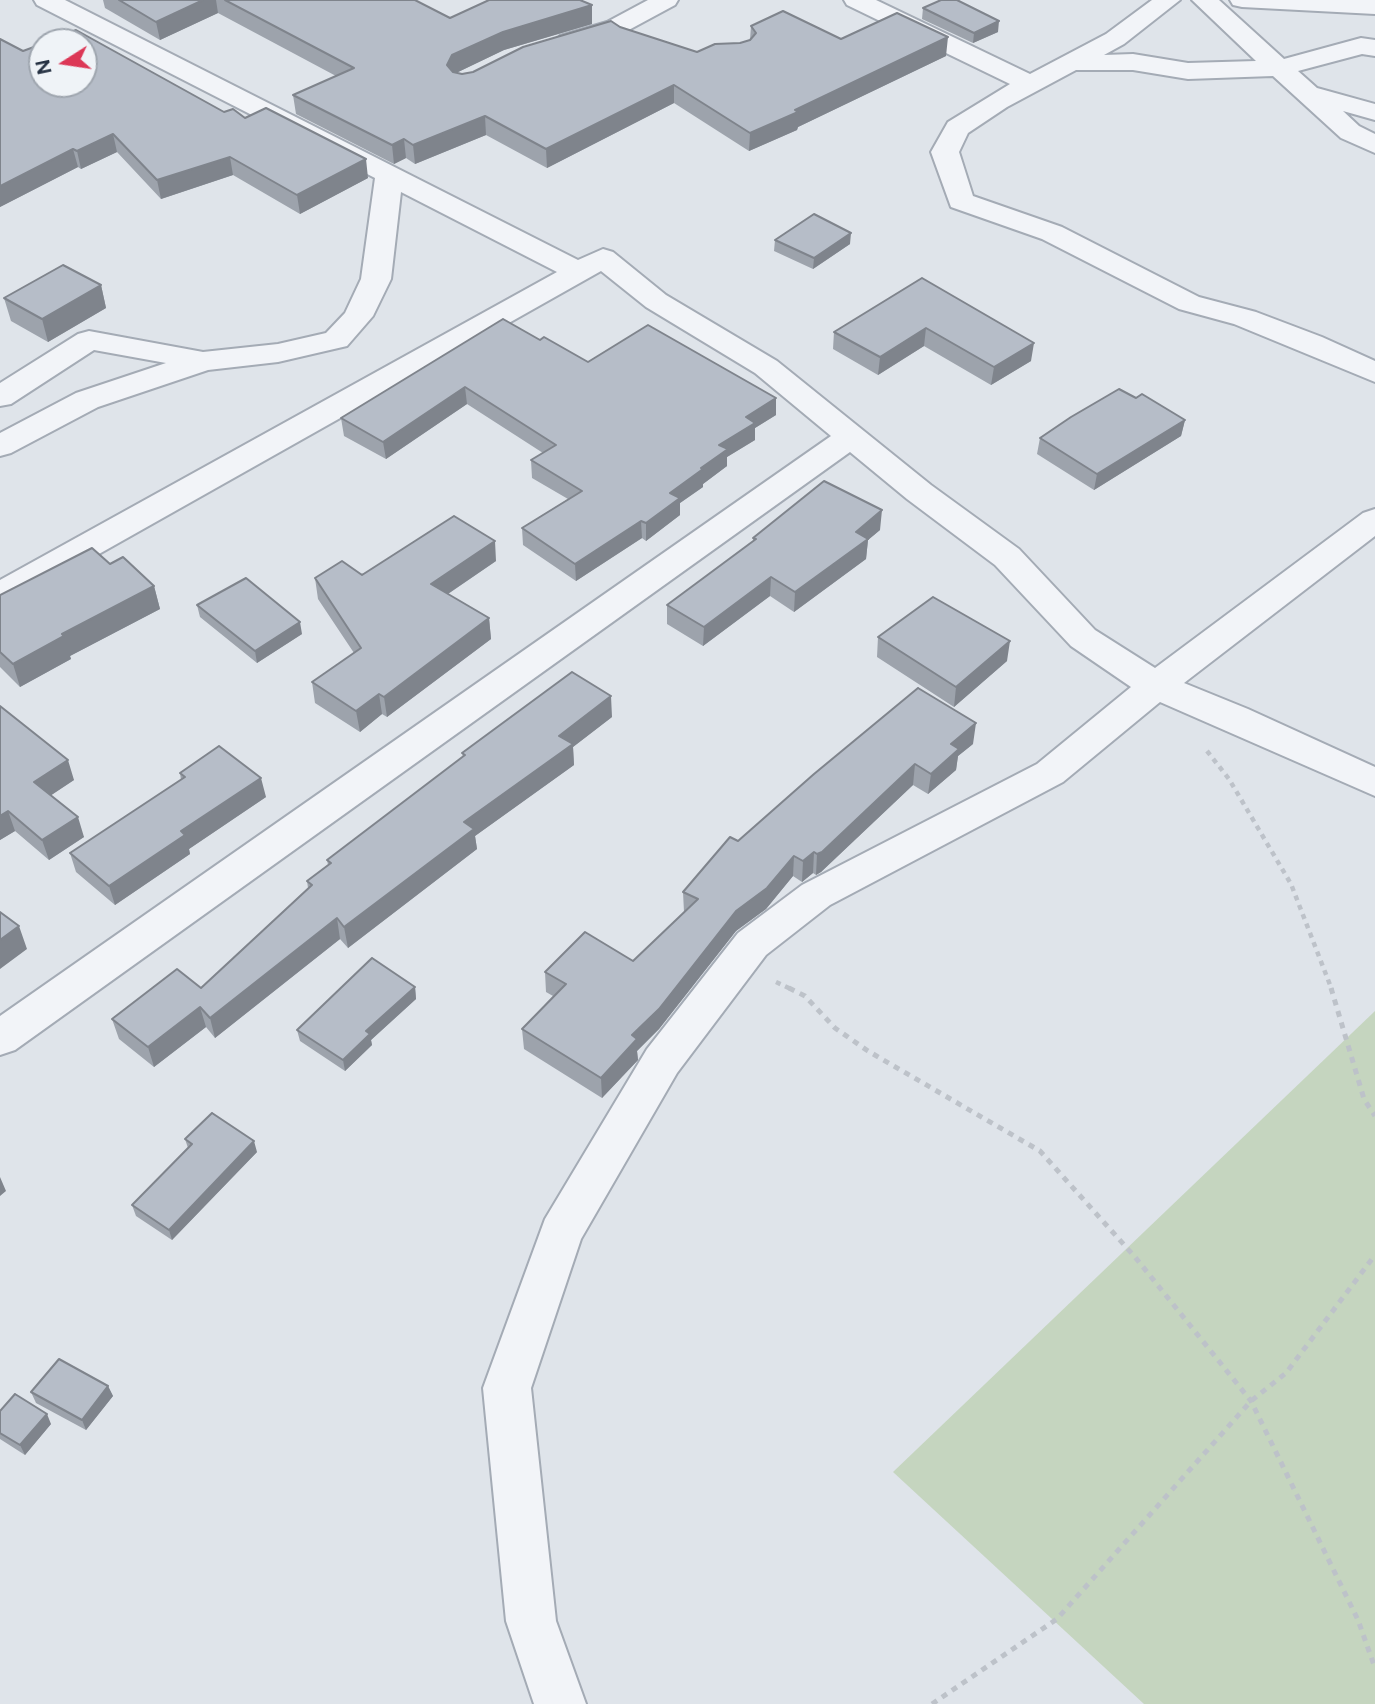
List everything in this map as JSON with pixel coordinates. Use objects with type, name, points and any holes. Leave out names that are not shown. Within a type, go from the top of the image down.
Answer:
[{"type":"street","points":[[46,0],[579,272]]},
{"type":"street","points":[[618,0],[615,3],[616,27],[640,42]]},
{"type":"street","points":[[552,47],[616,27],[666,0]]},
{"type":"street","points":[[856,0],[1031,84]]},
{"type":"street","points":[[1168,0],[1115,39],[957,128],[945,152],[961,201],[1052,233],[1189,303],[1245,318],[1375,373]]},
{"type":"street","points":[[1204,0],[1350,132],[1375,145]]},
{"type":"street","points":[[1242,0],[1286,5],[1375,7]]},
{"type":"street","points":[[1070,63],[1133,62],[1188,71],[1280,68],[1361,46],[1375,48]]},
{"type":"street","points":[[1305,92],[1375,113]]},
{"type":"street","points":[[0,446],[87,400],[204,361],[278,353],[336,340],[358,316],[376,279],[389,173]]},
{"type":"street","points":[[0,596],[603,258],[656,301],[766,367],[919,492],[1007,556],[1083,638],[1156,686],[1236,718],[1375,783]]},
{"type":"street","points":[[0,397],[89,340],[204,361]]},
{"type":"street","points":[[0,1038],[852,436]]},
{"type":"street","points":[[560,1704],[531,1621],[507,1388],[561,1233],[662,1062],[752,944],[816,895],[1050,773],[1156,686],[1375,520]]},
{"type":"path","points":[[1205,748],[1230,779],[1291,884],[1333,993],[1364,1099],[1375,1116]]},
{"type":"path","points":[[738,962],[805,996],[835,1028],[868,1051],[1040,1152],[1135,1257],[1251,1401],[1358,1620],[1375,1668]]},
{"type":"path","points":[[932,1704],[1057,1619],[1251,1401],[1286,1373],[1375,1255]]},
{"type":"green space","points":[[1375,1011],[1375,1704],[1144,1704],[893,1472]]},
{"type":"building","points":[[119,0],[203,0],[156,22]]},
{"type":"building","points":[[225,0],[415,0],[450,18],[489,0],[580,0],[592,5],[503,32],[452,55],[447,65],[453,72],[462,74],[473,72],[523,47],[611,21],[620,27],[697,52],[715,44],[750,40],[756,33],[751,26],[783,11],[841,39],[897,13],[948,37],[750,133],[674,85],[546,149],[485,116],[413,145],[404,139],[392,145],[293,95],[354,68]]},
{"type":"building","points":[[941,0],[957,0],[999,21],[974,33],[923,8]]},
{"type":"building","points":[[0,39],[23,51],[28,49],[28,98],[98,98],[98,42],[224,112],[233,109],[245,118],[266,108],[366,159],[297,195],[230,157],[157,180],[113,134],[77,151],[73,149],[0,186]]},
{"type":"building","points":[[814,214],[851,233],[814,258],[775,240]]},
{"type":"building","points":[[63,265],[101,285],[42,319],[4,298]]},
{"type":"building","points":[[922,278],[1034,343],[994,367],[926,328],[880,357],[834,332]]},
{"type":"building","points":[[503,319],[540,340],[544,337],[588,362],[648,325],[776,398],[746,417],[755,423],[719,445],[728,449],[670,493],[680,498],[646,523],[641,521],[575,564],[522,528],[582,491],[531,460],[556,445],[465,387],[383,442],[341,418]]},
{"type":"building","points":[[1119,389],[1136,398],[1142,394],[1185,420],[1097,474],[1040,438],[1071,417]]},
{"type":"building","points":[[824,481],[882,510],[856,532],[868,539],[795,592],[771,577],[704,627],[667,605],[756,539],[753,538]]},
{"type":"building","points":[[454,516],[495,541],[431,584],[489,618],[384,697],[379,694],[356,711],[312,682],[361,648],[315,578],[342,561],[362,575]]},
{"type":"building","points":[[92,548],[110,564],[123,557],[154,586],[62,634],[64,636],[13,664],[0,652],[0,595]]},
{"type":"building","points":[[246,578],[300,622],[255,651],[197,605]]},
{"type":"building","points":[[933,597],[1010,641],[956,687],[878,637]]},
{"type":"building","points":[[572,672],[611,696],[559,736],[573,744],[464,822],[474,829],[344,927],[337,918],[210,1018],[200,1007],[148,1047],[112,1019],[177,969],[201,988],[312,885],[307,881],[331,863],[327,860],[465,755],[462,753]]},
{"type":"building","points":[[918,688],[976,723],[951,744],[959,749],[931,774],[915,764],[822,852],[814,852],[803,861],[794,856],[767,888],[736,911],[659,1009],[632,1035],[637,1039],[601,1078],[522,1029],[566,984],[545,972],[585,932],[633,961],[698,899],[683,892],[730,837],[738,841]]},
{"type":"building","points":[[0,706],[68,760],[34,782],[78,817],[42,840],[8,811],[0,816]]},
{"type":"building","points":[[219,746],[261,778],[181,831],[185,835],[109,886],[70,853],[185,777],[180,773]]},
{"type":"building","points":[[0,912],[19,926],[0,940]]},
{"type":"building","points":[[372,958],[415,987],[366,1031],[370,1034],[343,1060],[297,1030]]},
{"type":"building","points":[[212,1113],[254,1141],[169,1230],[132,1205],[192,1144],[185,1139]]},
{"type":"building","points":[[59,1359],[108,1386],[82,1420],[31,1392]]},
{"type":"building","points":[[15,1394],[47,1414],[20,1445],[0,1433],[0,1411]]}]
